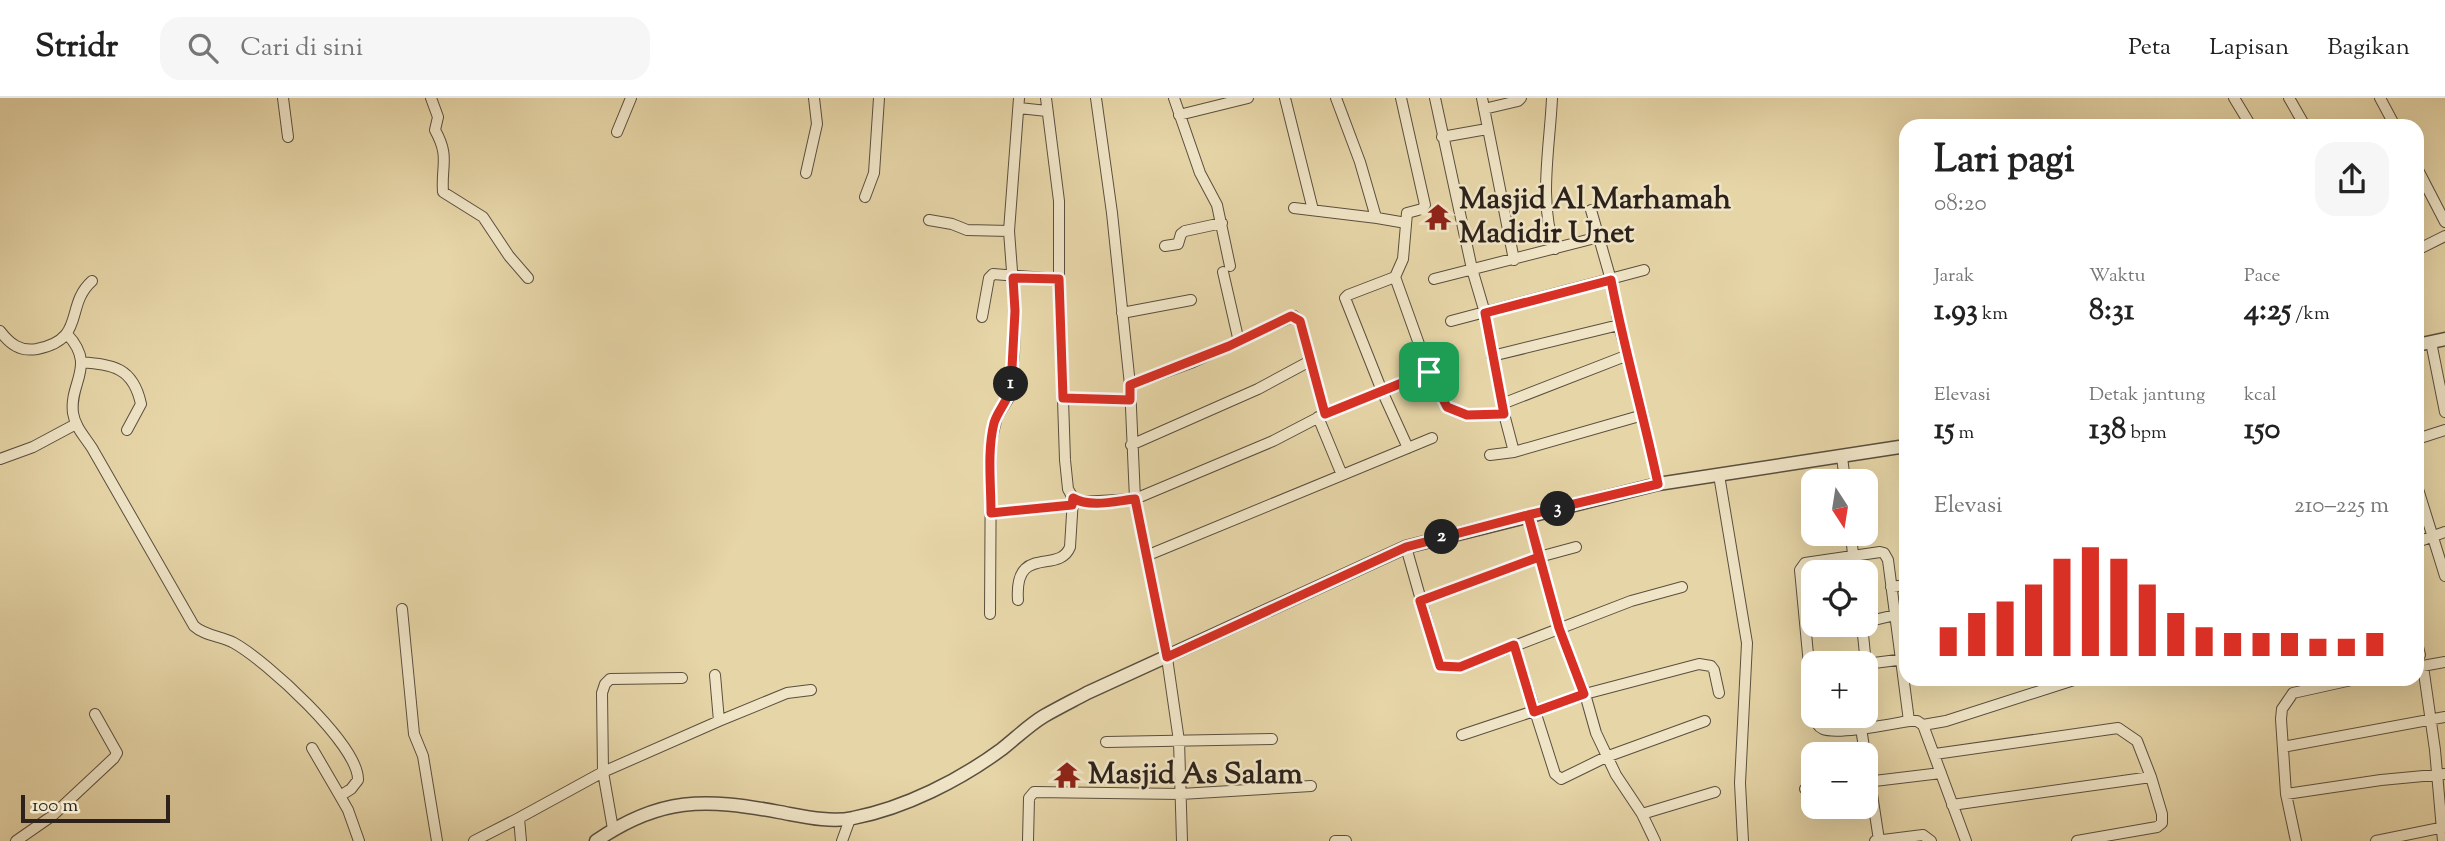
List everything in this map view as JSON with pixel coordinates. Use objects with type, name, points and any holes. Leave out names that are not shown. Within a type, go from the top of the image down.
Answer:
[{"type":"street","points":[[283,98],[288,137]]},
{"type":"street","points":[[430,98],[438,117],[435,130],[442,142],[446,159],[443,192],[483,218],[528,278]]},
{"type":"street","points":[[617,132],[631,98]]},
{"type":"street","points":[[806,173],[817,124],[814,98]]},
{"type":"street","points":[[865,197],[874,173],[880,98]]},
{"type":"street","points":[[1018,600],[1017,581],[1025,570],[1034,564],[1062,558],[1067,554],[1070,547],[1073,501],[1068,489],[1065,460],[1059,201],[1046,98]]},
{"type":"street","points":[[1096,98],[1112,213],[1130,385],[1135,499],[1167,657],[1179,741],[1182,841]]},
{"type":"street","points":[[1174,98],[1200,173],[1217,205],[1222,223],[1239,342]]},
{"type":"street","points":[[1179,115],[1248,98]]},
{"type":"street","points":[[1285,98],[1313,210]]},
{"type":"street","points":[[1336,98],[1357,152],[1377,218]]},
{"type":"street","points":[[1401,98],[1425,205],[1422,209],[1408,212],[1403,259],[1395,277],[1429,372],[1447,407],[1467,415],[1503,409],[1628,355]]},
{"type":"street","points":[[1435,98],[1514,452]]},
{"type":"street","points":[[1514,260],[1483,103],[1518,101],[1521,98]]},
{"type":"street","points":[[1552,98],[1547,197],[1549,224],[1555,248]]},
{"type":"street","points":[[2234,98],[2247,119]]},
{"type":"street","points":[[2289,98],[2301,119]]},
{"type":"street","points":[[2380,98],[2391,119]]},
{"type":"street","points":[[989,614],[992,436],[997,417],[1008,399],[1012,376],[1015,311],[1009,231],[1019,103],[1047,111]]},
{"type":"street","points":[[1442,137],[1487,129]]},
{"type":"street","points":[[2424,182],[2445,222]]},
{"type":"street","points":[[1294,208],[1406,223]]},
{"type":"street","points":[[1591,210],[1611,280],[1619,325],[1658,484]]},
{"type":"street","points":[[929,220],[967,230],[1009,231]]},
{"type":"street","points":[[1165,246],[1178,244],[1185,231],[1222,223]]},
{"type":"street","points":[[2424,246],[2445,236]]},
{"type":"street","points":[[1434,279],[1599,237]]},
{"type":"street","points":[[1451,321],[1644,270]]},
{"type":"street","points":[[982,317],[990,276],[996,274],[1013,278],[1059,279]]},
{"type":"street","points":[[1395,277],[1345,298],[1408,448]]},
{"type":"street","points":[[0,331],[6,340],[23,349],[51,346],[67,334],[80,297],[92,281]]},
{"type":"street","points":[[1122,313],[1191,300]]},
{"type":"street","points":[[1130,385],[1239,342],[1294,316],[1300,321],[1322,416],[1342,475]]},
{"type":"street","points":[[1492,356],[1619,325]]},
{"type":"street","points":[[67,334],[76,344],[80,362],[81,376],[73,406],[76,424],[92,447],[164,576],[194,626],[204,633],[232,642],[262,662],[300,696],[346,753],[357,771],[358,780],[340,796]]},
{"type":"street","points":[[2424,344],[2445,338]]},
{"type":"street","points":[[2431,342],[2445,412]]},
{"type":"street","points":[[1131,445],[1258,389],[1310,361]]},
{"type":"street","points":[[80,362],[113,366],[128,375],[141,404],[127,430]]},
{"type":"street","points":[[991,513],[1073,501],[1092,503],[1135,499],[1429,372]]},
{"type":"street","points":[[1063,398],[1130,400]]},
{"type":"street","points":[[1490,455],[1514,452],[1643,415]]},
{"type":"street","points":[[0,459],[33,447],[76,424]]},
{"type":"street","points":[[2424,437],[2445,430]]},
{"type":"street","points":[[1146,556],[1432,438]]},
{"type":"street","points":[[596,841],[631,819],[656,810],[694,802],[724,803],[802,816],[850,819],[892,807],[964,774],[1002,749],[1042,717],[1087,693],[1406,547],[1658,484],[1899,447]]},
{"type":"street","points":[[1842,457],[1844,469]]},
{"type":"street","points":[[1719,475],[1747,643],[1741,783],[1743,841]]},
{"type":"street","points":[[2424,508],[2445,576]]},
{"type":"street","points":[[1528,515],[1559,628],[1596,733],[1625,791],[1642,814],[1651,838]]},
{"type":"street","points":[[2424,540],[2445,533]]},
{"type":"street","points":[[1852,546],[1853,555]]},
{"type":"street","points":[[1406,547],[1440,666],[1460,667],[1631,601],[1682,587]]},
{"type":"street","points":[[1420,601],[1539,557],[1576,547]]},
{"type":"street","points":[[1809,651],[1800,570],[1805,563],[1853,555],[1884,553],[1888,560],[1899,637]]},
{"type":"street","points":[[1891,587],[1899,586]]},
{"type":"street","points":[[402,609],[414,734],[423,756],[437,841]]},
{"type":"street","points":[[1878,619],[1895,615]]},
{"type":"street","points":[[1514,645],[1557,777],[1565,778],[1606,757],[1705,721]]},
{"type":"street","points":[[1878,662],[1899,660]]},
{"type":"street","points":[[2424,666],[2445,663]]},
{"type":"street","points":[[1462,735],[1584,694],[1706,664],[1714,670],[1719,693]]},
{"type":"street","points":[[715,675],[719,720]]},
{"type":"street","points":[[613,829],[603,772],[602,693],[607,681],[682,678]]},
{"type":"street","points":[[2424,685],[2441,774],[2443,841]]},
{"type":"street","points":[[1906,686],[1909,721]]},
{"type":"street","points":[[1923,725],[1946,721],[2055,686]]},
{"type":"street","points":[[2297,841],[2286,794],[2282,709],[2293,693],[2324,686]]},
{"type":"street","points":[[474,841],[603,772],[719,720],[788,694],[811,690]]},
{"type":"street","points":[[16,841],[52,816],[114,758],[117,753],[95,714]]},
{"type":"street","points":[[2283,747],[2445,717]]},
{"type":"street","points":[[1878,726],[1909,721],[1917,721],[1923,725],[1966,841]]},
{"type":"street","points":[[1935,754],[2118,727],[2137,741],[2151,777],[2162,823],[2157,827],[2077,841]]},
{"type":"street","points":[[1824,728],[1861,728],[1863,742]]},
{"type":"street","points":[[1106,742],[1272,739]]},
{"type":"street","points":[[312,748],[352,818],[359,841]]},
{"type":"street","points":[[1878,781],[1941,773]]},
{"type":"street","points":[[2286,794],[2441,774]]},
{"type":"street","points":[[1952,805],[2151,777]]},
{"type":"street","points":[[1028,841],[1029,797],[1032,793],[1181,794],[1311,786]]},
{"type":"street","points":[[1642,814],[1715,792]]},
{"type":"street","points":[[519,818],[521,841]]},
{"type":"street","points":[[842,841],[850,819]]},
{"type":"street","points":[[1872,819],[1875,841],[1923,835],[1931,841]]},
{"type":"street","points":[[2376,841],[2444,827]]},
{"type":"street","points":[[2134,829],[2134,841]]},
{"type":"street","points":[[1335,841],[1346,841]]},
{"type":"place","name":"Masjid Al Marhamah Madidir Unet","points":[[1438,217]]},
{"type":"place","name":"Masjid As Salam","points":[[1067,775]]},
{"type":"route","points":[[1429,372],[1325,414],[1300,321],[1291,316],[1193,362],[1130,385],[1130,400],[1063,398],[1059,279],[1013,278],[1014,355],[1008,399],[994,423],[991,441],[991,513],[1072,505],[1073,498],[1092,503],[1135,499],[1167,657],[1406,547],[1528,515],[1559,628],[1584,694],[1534,712],[1514,645],[1460,667],[1440,666],[1420,601],[1539,557],[1528,515],[1658,484],[1619,325],[1611,280],[1485,313],[1504,414],[1467,415],[1447,407],[1429,372]]}]
